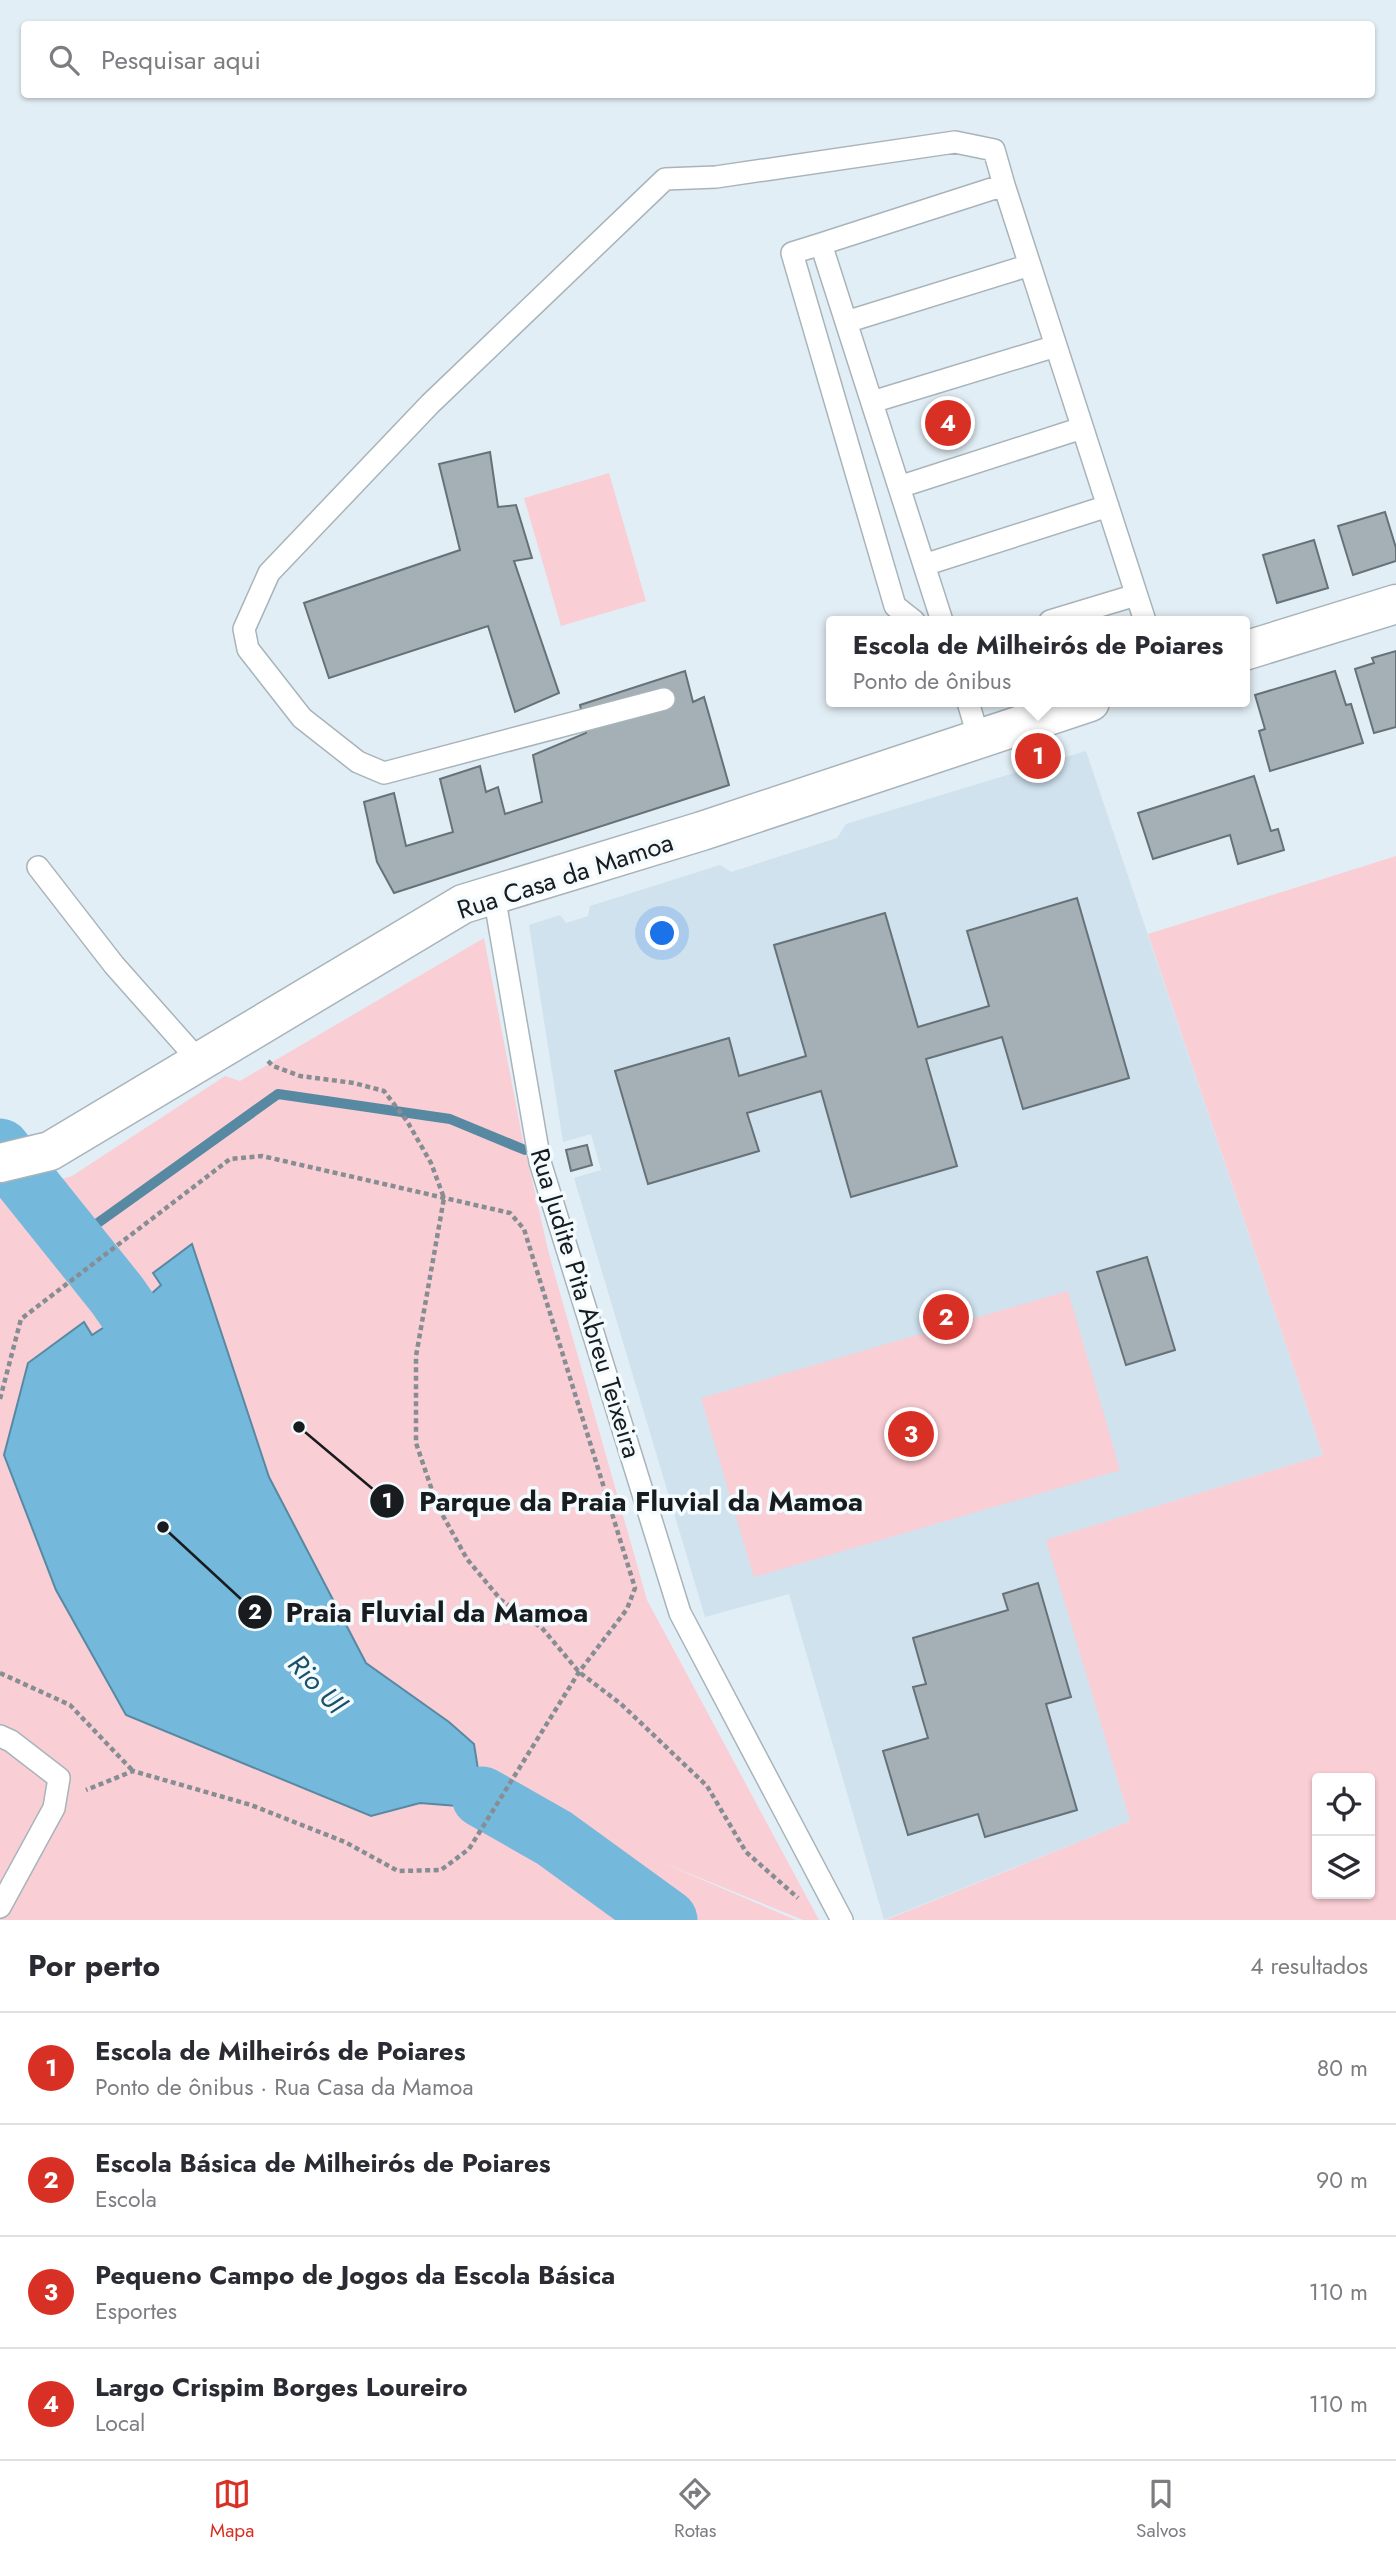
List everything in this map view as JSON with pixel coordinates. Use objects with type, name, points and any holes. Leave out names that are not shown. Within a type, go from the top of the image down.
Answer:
[{"type":"street","points":[[1250,649],[1396,604]]},
{"type":"street","name":"Rua Casa da Mamoa","points":[[0,1163],[50,1150],[463,904],[702,831],[1075,707]]},
{"type":"lane","points":[[664,699],[384,773],[358,762],[302,718],[248,649],[243,629],[269,573],[429,404],[665,179],[716,177],[955,142],[994,150],[1143,616]]},
{"type":"lane","points":[[908,616],[895,606],[792,253],[1004,186]]},
{"type":"lane","points":[[821,244],[940,616]]},
{"type":"lane","points":[[846,323],[1030,265]]},
{"type":"lane","points":[[872,402],[1056,346]]},
{"type":"lane","points":[[899,487],[1082,428]]},
{"type":"lane","points":[[924,565],[1108,506]]},
{"type":"lane","points":[[1066,616],[1136,594]]},
{"type":"lane","points":[[969,707],[979,739]]},
{"type":"lane","points":[[38,867],[114,965],[200,1062]]},
{"type":"lane","name":"Rua Judite Pita Abreu Teixeira","points":[[494,895],[540,1162],[680,1613],[842,1920]]},
{"type":"lane","points":[[0,1736],[11,1741],[59,1778],[54,1808],[0,1907]]},
{"type":"path","points":[[242,1038],[273,1066],[300,1076],[354,1083],[384,1091],[407,1121],[431,1163],[444,1198],[416,1356],[416,1443],[437,1505],[467,1559],[501,1600],[542,1628],[579,1672],[621,1704],[707,1786],[746,1852],[803,1902]]},
{"type":"path","points":[[0,1399],[21,1319],[230,1159],[262,1156],[510,1213],[524,1229],[635,1588],[627,1609],[579,1672],[469,1849],[441,1870],[398,1871],[345,1842],[251,1805],[132,1770],[70,1705],[0,1673]]},
{"type":"path","points":[[54,1808],[91,1787],[132,1770]]},
{"type":"shaded area","points":[[609,473],[646,601],[561,626],[524,498]]},
{"type":"shaded area","points":[[1086,751],[1323,1455],[1047,1540],[1130,1821],[884,1920],[789,1594],[705,1617],[574,1178],[601,1170],[591,1134],[563,1142],[529,925],[560,915],[566,923],[588,916],[590,906],[720,865],[731,872],[837,838],[846,824]]},
{"type":"shaded area","points":[[1396,856],[1396,1920],[886,1920],[1130,1821],[1046,1540],[1323,1455],[1148,934]]},
{"type":"shaded area","points":[[484,938],[522,1136],[549,1254],[647,1600],[819,1920],[803,1920],[656,1860],[796,1920],[0,1920],[0,1197],[72,1176],[225,1076],[240,1081]]},
{"type":"shaded area","points":[[1068,1291],[1120,1470],[754,1577],[701,1398]]},
{"type":"water","points":[[192,1244],[269,1477],[366,1663],[449,1722],[474,1744],[481,1788],[560,1826],[545,1857],[483,1808],[420,1803],[371,1816],[126,1715],[56,1590],[4,1455],[28,1363],[84,1322],[92,1335],[118,1318],[108,1303],[124,1290],[138,1306],[161,1285],[153,1273]]},
{"type":"building","points":[[490,452],[498,507],[516,505],[532,558],[514,561],[559,693],[515,712],[488,626],[329,678],[304,603],[460,550],[439,464]]},
{"type":"building","points":[[1385,512],[1396,548],[1396,561],[1353,575],[1338,526]]},
{"type":"building","points":[[1314,540],[1328,588],[1277,603],[1263,555]]},
{"type":"building","points":[[1396,651],[1396,727],[1374,733],[1355,669],[1374,663],[1372,658]]},
{"type":"building","points":[[685,671],[693,702],[704,697],[729,785],[394,893],[377,862],[364,802],[394,793],[406,846],[453,832],[440,779],[480,766],[486,792],[498,787],[505,814],[542,802],[533,755],[586,733],[580,705]]},
{"type":"building","points":[[1335,671],[1346,705],[1351,704],[1363,743],[1270,771],[1259,731],[1265,729],[1255,695]]},
{"type":"building","points":[[1254,776],[1271,831],[1278,829],[1284,850],[1238,864],[1230,835],[1153,859],[1138,813]]},
{"type":"building","points":[[1077,898],[1129,1078],[1023,1109],[1002,1037],[926,1059],[957,1166],[851,1197],[821,1091],[747,1113],[759,1151],[648,1184],[615,1071],[729,1038],[739,1076],[806,1056],[774,945],[885,913],[918,1027],[989,1006],[967,931]]},
{"type":"building","points":[[587,1145],[592,1165],[571,1171],[566,1150]]},
{"type":"building","points":[[1147,1257],[1175,1350],[1126,1365],[1097,1272]]},
{"type":"building","points":[[1038,1583],[1071,1697],[1046,1704],[1077,1810],[985,1837],[978,1814],[908,1835],[883,1751],[928,1738],[913,1687],[926,1684],[913,1638],[1008,1610],[1003,1594]]},
{"type":"waterway","points":[[74,1240],[278,1094],[450,1119],[525,1150]]},
{"type":"waterway","name":"Rio Ul","points":[[0,1149],[117,1295],[165,1364]]},
{"type":"waterway","name":"Rio Ul","points":[[482,1797],[554,1838],[667,1920]]},
{"type":"place","name":"Largo Crispim Borges Loureiro","points":[[948,423]]},
{"type":"place","name":"Escola de Milheirós de Poiares","points":[[1038,756]]},
{"type":"place","name":"Escola Básica de Milheirós de Poiares","points":[[946,1317]]},
{"type":"place","name":"Parque da Praia Fluvial da Mamoa","points":[[299,1427]]},
{"type":"place","name":"Pequeno Campo de Jogos da Escola Básica","points":[[911,1434]]},
{"type":"place","name":"Praia Fluvial da Mamoa","points":[[163,1527]]}]
